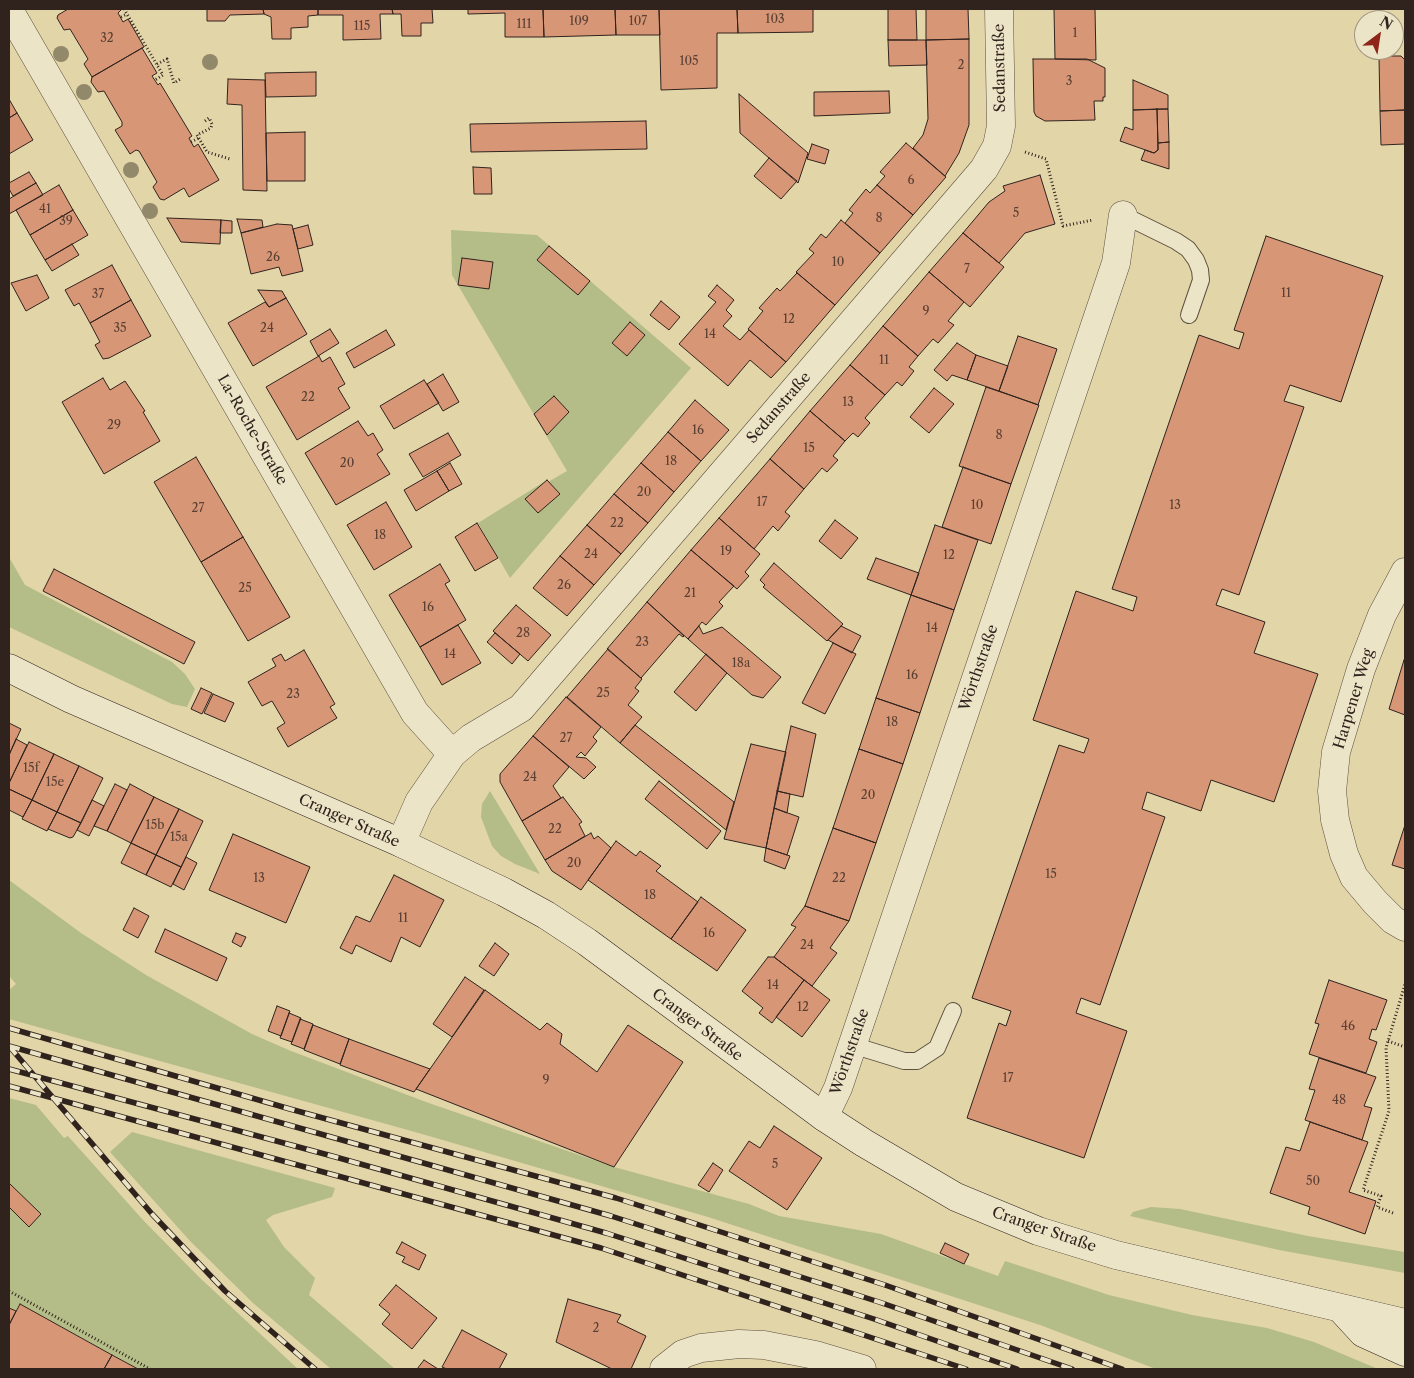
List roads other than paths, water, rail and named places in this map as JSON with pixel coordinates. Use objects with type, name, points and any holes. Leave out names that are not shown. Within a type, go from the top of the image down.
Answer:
[{"type":"street","name":"Sedanstraße","points":[[452,754],[471,738],[521,708],[984,169],[997,146],[1001,126],[999,9]]},
{"type":"street","name":"La-Roche-Straße","points":[[9,10],[415,713],[452,754]]},
{"type":"street","name":"Wörthstraße","points":[[824,1117],[838,1088],[1116,263],[1123,215]]},
{"type":"street","name":"Harpener Weg","points":[[1405,572],[1382,615],[1361,669],[1336,752],[1332,791],[1335,820],[1344,854],[1354,877],[1374,902],[1393,920],[1405,927]]},
{"type":"street","name":"Cranger Straße","points":[[9,668],[71,699],[400,843],[546,914],[587,942],[824,1117],[864,1143],[956,1197],[1038,1231],[1116,1254],[1405,1323]]},
{"type":"street","points":[[400,843],[419,802],[452,754]]},
{"type":"street","points":[[1340,1308],[1363,1333],[1405,1352]]},
{"type":"street","points":[[664,1369],[683,1354],[701,1348],[739,1344],[764,1345],[815,1355],[862,1369]]},
{"type":"lane","points":[[1123,215],[1176,241],[1188,249],[1196,260],[1201,280],[1189,315]]},
{"type":"lane","points":[[852,1045],[904,1061],[918,1061],[937,1048],[952,1012]]},
{"type":"railway","points":[[9,1028],[290,1109],[616,1198],[885,1285],[1122,1369]]},
{"type":"railway","points":[[9,1046],[611,1216],[879,1302],[1072,1369]]},
{"type":"railway","points":[[9,1046],[152,1214],[225,1291],[315,1369]]},
{"type":"railway","points":[[9,1069],[332,1156],[606,1233],[874,1319],[1017,1369]]},
{"type":"railway","points":[[9,1086],[601,1248],[966,1369]]}]
